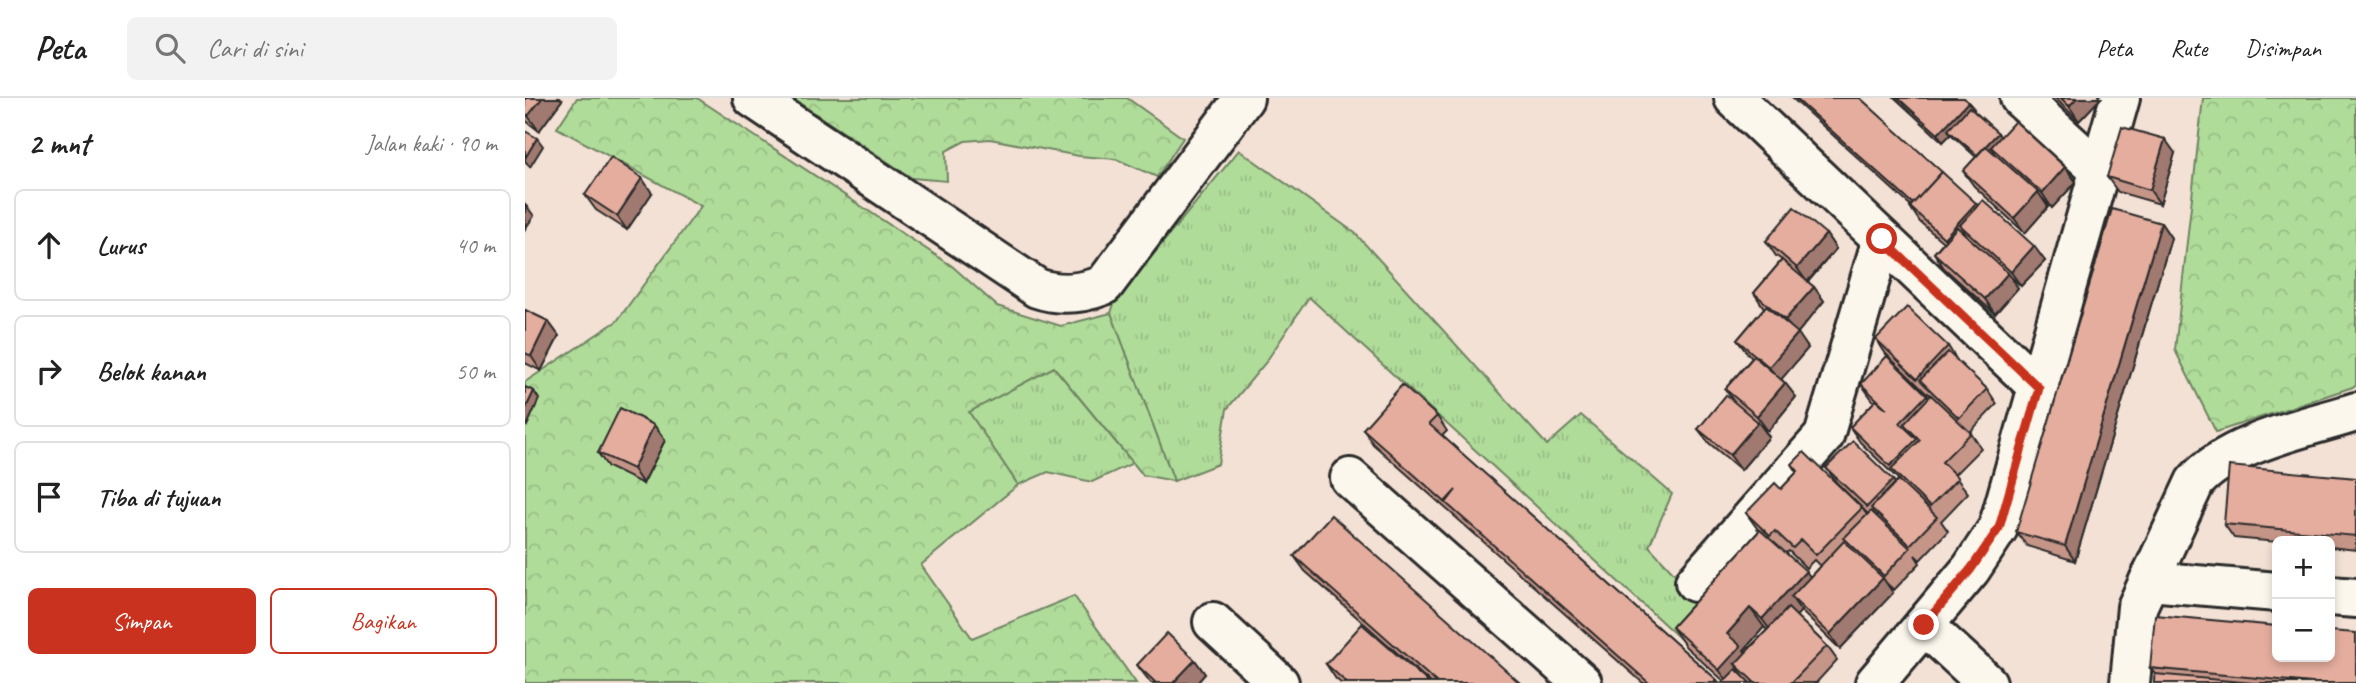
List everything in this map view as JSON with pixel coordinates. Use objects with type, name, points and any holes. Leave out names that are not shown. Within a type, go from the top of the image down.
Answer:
[{"type":"street","points":[[753,98],[1037,288],[1055,294],[1087,292],[1104,285],[1244,98]]},
{"type":"street","points":[[1734,98],[2039,388]]},
{"type":"street","points":[[2020,98],[2100,171]]},
{"type":"street","points":[[1875,683],[1971,569],[1999,528],[2120,98]]},
{"type":"street","points":[[1695,582],[1824,436],[1882,239]]},
{"type":"street","points":[[2130,683],[2137,607],[2195,482],[2210,466],[2231,454],[2356,412]]},
{"type":"street","points":[[1350,478],[1582,683]]},
{"type":"street","points":[[2149,581],[2272,592]]},
{"type":"street","points":[[2335,596],[2356,598]]},
{"type":"street","points":[[1213,622],[1279,683]]},
{"type":"street","points":[[1924,625],[1987,683]]},
{"type":"green space","points":[[577,98],[697,98],[952,266],[997,306],[1061,326],[1111,313],[1174,481],[1143,475],[1054,367],[969,412],[1018,485],[921,565],[972,638],[1074,596],[1136,683],[525,683],[525,382],[617,321],[701,206],[557,128]]},
{"type":"green space","points":[[792,98],[1127,98],[1183,138],[1157,177],[1116,159],[1079,156],[990,139],[965,141],[946,151],[947,181],[912,178]]},
{"type":"green space","points":[[2203,98],[2356,98],[2356,386],[2216,432],[2175,350]]},
{"type":"green space","points":[[1239,150],[1355,233],[1547,445],[1581,415],[1672,494],[1649,546],[1713,615],[1687,645],[1309,297],[1266,362],[1227,409],[1218,464],[1174,481],[1111,313],[1115,301]]},
{"type":"green space","points":[[1054,367],[1133,463],[1092,482],[1048,472],[1018,485],[968,412]]},
{"type":"building","points":[[525,98],[542,98],[528,116],[525,113]]},
{"type":"building","points":[[1795,98],[1860,98],[1942,172],[1913,204]]},
{"type":"building","points":[[1898,98],[1964,98],[1968,102],[1938,134]]},
{"type":"building","points":[[2061,98],[2077,98],[2069,106]]},
{"type":"building","points":[[1969,107],[1998,133],[1977,155],[1948,130]]},
{"type":"building","points":[[2015,121],[2065,167],[2042,193],[1991,147]]},
{"type":"building","points":[[2122,127],[2165,139],[2150,190],[2107,177]]},
{"type":"building","points":[[525,131],[537,138],[525,158]]},
{"type":"building","points":[[1986,146],[2038,192],[2014,218],[1963,171]]},
{"type":"building","points":[[611,157],[642,178],[617,216],[585,195]]},
{"type":"building","points":[[1942,172],[1976,203],[1944,238],[1910,207]]},
{"type":"building","points":[[1983,200],[2034,246],[2011,272],[1960,225]]},
{"type":"building","points":[[1794,207],[1826,234],[1797,268],[1766,241]]},
{"type":"building","points":[[2112,209],[2161,223],[2065,546],[2016,532]]},
{"type":"building","points":[[1957,227],[2008,273],[1985,299],[1934,253]]},
{"type":"building","points":[[1782,260],[1814,287],[1785,320],[1754,293]]},
{"type":"building","points":[[1766,306],[1798,333],[1769,367],[1737,340]]},
{"type":"building","points":[[1907,307],[1948,346],[1917,379],[1876,339]]},
{"type":"building","points":[[525,310],[548,321],[531,356],[525,353]]},
{"type":"building","points":[[1948,352],[1987,389],[1959,418],[1920,380]]},
{"type":"building","points":[[1754,356],[1785,383],[1757,416],[1725,389]]},
{"type":"building","points":[[1887,356],[1927,395],[1900,423],[1917,439],[1890,466],[1850,427],[1876,400],[1887,409],[1861,384]]},
{"type":"building","points":[[1402,385],[1437,416],[1429,424],[1717,680],[1714,683],[1649,683],[1446,503],[1456,490],[1445,502],[1363,429]]},
{"type":"building","points":[[525,387],[534,391],[525,410]]},
{"type":"building","points":[[1726,395],[1758,422],[1730,455],[1698,429]]},
{"type":"building","points":[[1931,395],[1971,433],[1942,462],[1958,478],[1930,507],[1891,469],[1920,440],[1904,424]]},
{"type":"building","points":[[620,408],[654,425],[633,469],[598,453]]},
{"type":"building","points":[[1853,441],[1893,480],[1867,507],[1826,468]]},
{"type":"building","points":[[1804,452],[1862,508],[1816,555],[1801,540],[1793,548],[1775,531],[1770,536],[1746,513],[1775,483],[1781,489],[1798,471],[1792,464]]},
{"type":"building","points":[[2229,466],[2356,478],[2356,536],[2224,524]]},
{"type":"building","points":[[1898,480],[1937,517],[1910,545],[1871,508]]},
{"type":"building","points":[[1871,511],[1910,548],[1884,576],[1844,538]]},
{"type":"building","points":[[1331,515],[1520,683],[1437,683],[1294,556]]},
{"type":"building","points":[[1760,530],[1806,571],[1762,619],[1750,608],[1727,634],[1741,646],[1719,670],[1672,627]]},
{"type":"building","points":[[1844,541],[1883,578],[1830,634],[1791,597]]},
{"type":"building","points":[[1788,608],[1827,646],[1791,683],[1755,683],[1735,664]]},
{"type":"building","points":[[2155,615],[2272,626],[2272,662],[2335,662],[2335,631],[2356,633],[2356,683],[2312,683],[2150,668]]},
{"type":"building","points":[[1362,624],[1429,683],[1347,683],[1326,664]]},
{"type":"building","points":[[1167,633],[1195,660],[1173,683],[1156,683],[1137,665]]},
{"type":"building","points":[[1736,669],[1750,683],[1722,683]]},
{"type":"building","points":[[2155,674],[2253,683],[2154,683]]},
{"type":"route","points":[[1882,239],[2039,388],[1999,528],[1971,569],[1924,625]]}]
